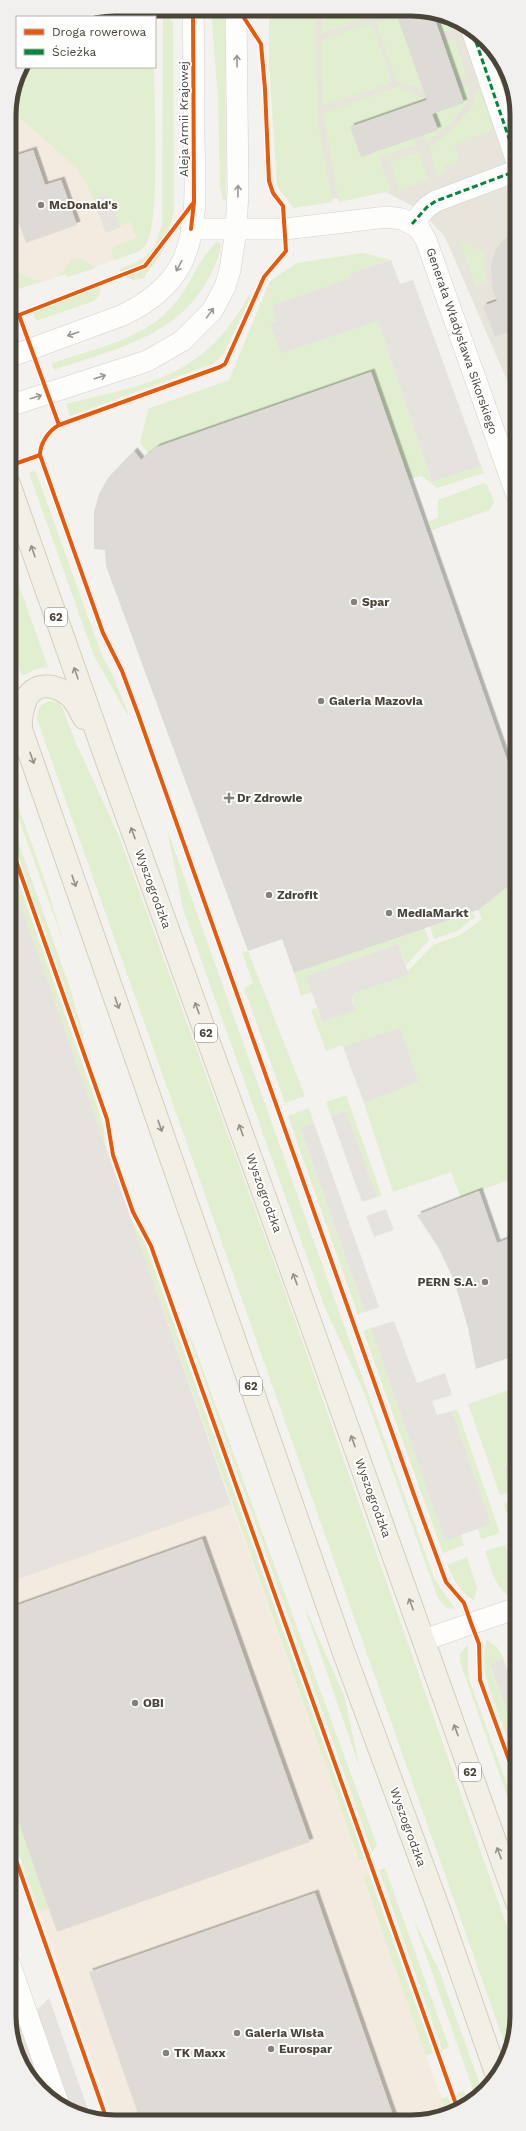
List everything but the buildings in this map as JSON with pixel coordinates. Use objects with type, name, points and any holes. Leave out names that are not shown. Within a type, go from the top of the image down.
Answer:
[{"type":"main road","name":"Wyszogrodzka","points":[[16,504],[103,750],[311,1323],[510,1883]]},
{"type":"main road","points":[[22,730],[23,709],[27,697],[33,690],[41,685],[49,686],[70,697],[103,750]]},
{"type":"main road","name":"Wyszogrodzka","points":[[16,714],[339,1638],[441,1915],[495,2069]]},
{"type":"street","name":"Aleja Armii Krajowej","points":[[16,354],[123,315],[138,308],[156,294],[176,272],[186,252],[191,229],[194,202],[193,16]]},
{"type":"street","points":[[16,404],[147,361],[182,341],[208,315],[225,287],[233,257],[238,183],[236,16]]},
{"type":"street","points":[[475,40],[510,141]]},
{"type":"street","points":[[412,224],[422,212],[436,201],[510,173]]},
{"type":"street","name":"Generała Władysława Sikorskiego","points":[[191,229],[285,229],[387,217],[402,219],[420,230],[426,240],[510,477]]},
{"type":"street","points":[[424,1640],[510,1610]]},
{"type":"street","points":[[16,1982],[55,2095]]},
{"type":"shaded area","points":[[281,16],[418,16],[443,21],[461,29],[471,36],[490,55],[497,65],[505,83],[509,102],[510,387],[445,237],[422,211],[386,192],[300,203]]},
{"type":"shaded area","points":[[16,109],[151,231],[144,246],[131,254],[68,277],[66,274],[16,290]]},
{"type":"shaded area","points":[[107,195],[120,227],[106,233],[93,200]]},
{"type":"shaded area","points":[[391,260],[400,284],[413,280],[481,466],[432,482],[378,321],[281,354],[270,323],[277,321],[272,306],[351,278],[350,273]]},
{"type":"shaded area","points":[[16,891],[231,1504],[355,1848],[354,1852],[358,1861],[364,1858],[369,1874],[363,1876],[445,2109],[430,2113],[411,2115],[111,2115],[16,1845]]},
{"type":"shaded area","points":[[16,891],[231,1504],[16,1580]]},
{"type":"shaded area","points":[[398,944],[409,975],[356,993],[352,996],[352,1001],[356,1010],[322,1022],[306,976]]},
{"type":"shaded area","points":[[400,1028],[419,1082],[364,1103],[343,1047]]},
{"type":"shaded area","points":[[346,1111],[377,1197],[362,1202],[331,1116]]},
{"type":"shaded area","points":[[314,1123],[379,1307],[365,1312],[300,1128]]},
{"type":"shaded area","points":[[386,1209],[394,1230],[374,1237],[366,1216]]},
{"type":"shaded area","points":[[394,1321],[417,1383],[445,1373],[452,1395],[432,1401],[437,1415],[452,1411],[491,1524],[445,1541],[371,1328]]},
{"type":"shaded area","points":[[510,1465],[510,1486],[503,1467]]},
{"type":"shaded area","points":[[503,1658],[510,1677],[510,1720],[490,1665]]},
{"type":"shaded area","points":[[49,1998],[89,2111],[70,2104],[37,2010]]},
{"type":"shaded area","points":[[16,2012],[39,2080],[29,2066],[19,2042]]},
{"type":"green space","points":[[163,16],[168,16],[173,23],[174,211],[168,233],[149,258],[139,268],[122,273],[119,269],[137,262],[148,254],[156,243],[162,225]]},
{"type":"green space","points":[[211,16],[225,16],[226,200],[223,200],[220,187],[218,99]]},
{"type":"green space","points":[[269,16],[315,16],[318,125],[333,202],[294,208],[277,187],[269,62]]},
{"type":"green space","points":[[321,16],[372,16],[322,34]]},
{"type":"green space","points":[[397,16],[423,90],[397,81],[376,23]]},
{"type":"green space","points":[[435,19],[449,23],[451,30],[440,34]]},
{"type":"green space","points":[[369,23],[373,26],[392,81],[387,85],[323,106],[321,40]]},
{"type":"green space","points":[[454,39],[467,76],[456,80],[443,43]]},
{"type":"green space","points":[[488,53],[497,65],[505,83],[510,115],[510,126],[508,127]]},
{"type":"green space","points":[[28,68],[154,68],[156,161],[155,189],[150,234],[145,246],[142,249],[114,260],[111,248],[137,238],[131,222],[119,226],[107,195],[93,200],[86,182],[76,167],[16,114],[19,89]]},
{"type":"green space","points":[[469,85],[468,102],[450,124],[426,143],[424,135],[438,130],[432,114],[464,103],[459,88]]},
{"type":"green space","points":[[398,86],[427,100],[351,127],[361,157],[414,138],[416,145],[379,158],[391,191],[339,202],[323,114]]},
{"type":"green space","points":[[476,90],[480,90],[493,130],[455,145],[460,161],[445,165],[446,173],[437,176],[429,148],[453,129],[473,105]]},
{"type":"green space","points":[[418,152],[429,180],[399,190],[390,162]]},
{"type":"green space","points":[[460,241],[485,252],[483,266],[487,281],[475,285]]},
{"type":"green space","points":[[217,242],[220,242],[220,250],[218,259],[211,274],[198,295],[182,313],[163,327],[143,338],[100,355],[54,370],[52,363],[119,341],[135,334],[164,315],[182,295],[200,263]]},
{"type":"green space","points":[[166,244],[158,259],[145,275],[145,278],[133,280],[126,277],[146,269]]},
{"type":"green space","points":[[363,253],[391,260],[350,273],[351,278],[277,321],[270,323],[281,354],[378,321],[432,482],[481,466],[484,473],[437,488],[422,476],[409,479],[371,372],[157,447],[149,454],[140,443],[148,409],[229,380],[270,281],[297,263]]},
{"type":"green space","points":[[72,259],[84,260],[95,268],[68,277],[66,274],[55,277],[62,272]]},
{"type":"green space","points":[[16,271],[24,276],[36,280],[48,280],[16,290]]},
{"type":"green space","points":[[101,286],[99,296],[94,301],[36,321],[33,312]]},
{"type":"green space","points":[[249,295],[251,297],[224,353],[213,364],[70,416],[66,404],[124,390],[149,382],[172,373],[193,360],[213,344],[232,323]]},
{"type":"green space","points":[[33,471],[36,472],[101,653],[113,676],[128,713],[127,714],[94,656],[29,473]]},
{"type":"green space","points":[[484,483],[487,485],[494,502],[490,510],[432,530],[429,521],[438,518],[438,500]]},
{"type":"green space","points":[[16,577],[48,667],[36,669],[22,676],[16,659]]},
{"type":"green space","points":[[52,701],[59,703],[63,709],[75,741],[119,836],[289,1303],[510,1935],[510,2023],[506,2046],[37,719],[41,706]]},
{"type":"green space","points":[[16,800],[45,881],[65,946],[16,811]]},
{"type":"green space","points":[[167,829],[434,1578],[455,1609],[447,1608],[438,1598],[364,1392],[325,1308],[183,909]]},
{"type":"green space","points":[[16,836],[69,985],[84,1037],[83,1038],[16,849]]},
{"type":"green space","points":[[16,875],[99,1111],[104,1129],[105,1145],[16,891]]},
{"type":"green space","points":[[510,885],[510,1179],[461,1198],[451,1172],[393,1192],[364,1103],[419,1082],[400,1028],[343,1047],[341,1045],[326,1051],[311,1010],[316,1008],[322,1022],[355,1010],[352,996],[356,993],[409,975],[408,971],[433,945],[460,935],[482,919],[478,910]]},
{"type":"green space","points":[[472,912],[475,917],[457,931],[434,939],[430,926]]},
{"type":"green space","points":[[424,928],[429,940],[406,965],[398,944],[307,976],[312,992],[301,996],[294,973]]},
{"type":"green space","points":[[248,951],[305,1096],[285,1103],[244,988],[253,983],[242,952]]},
{"type":"green space","points":[[346,1095],[382,1196],[377,1197],[346,1111],[331,1116],[326,1102]]},
{"type":"green space","points":[[309,1108],[314,1123],[300,1129],[365,1312],[358,1315],[288,1116]]},
{"type":"green space","points":[[130,1217],[146,1246],[364,1858],[358,1861],[355,1848]]},
{"type":"green space","points":[[182,1318],[193,1343],[377,1845],[372,1852]]},
{"type":"green space","points":[[371,1328],[445,1540],[461,1535],[464,1545],[443,1553],[363,1331]]},
{"type":"green space","points":[[510,1389],[510,1465],[503,1467],[510,1486],[510,1492],[500,1495],[468,1404]]},
{"type":"green space","points":[[457,1409],[500,1533],[481,1539],[478,1529],[491,1524],[452,1411]]},
{"type":"green space","points":[[510,1502],[510,1521],[504,1504]]},
{"type":"green space","points":[[505,1545],[510,1559],[510,1596],[502,1590],[494,1578],[485,1551]]},
{"type":"green space","points":[[467,1557],[477,1588],[474,1600],[469,1598],[461,1590],[447,1565]]},
{"type":"green space","points":[[303,1603],[344,1695],[360,1769]]},
{"type":"green space","points":[[487,1640],[497,1647],[503,1658],[490,1666],[510,1720],[510,1738],[508,1739],[486,1677],[484,1651]]},
{"type":"green space","points":[[466,1646],[468,1646],[468,1671],[470,1682],[510,1793],[510,1804],[460,1662],[460,1654]]},
{"type":"green space","points":[[16,1815],[49,1908],[39,1912],[16,1845]]},
{"type":"green space","points":[[385,1868],[449,2047],[442,2050],[379,1870]]},
{"type":"green space","points":[[369,1874],[433,2053],[426,2056],[363,1876]]},
{"type":"green space","points":[[413,1918],[439,1970],[481,2086],[474,2092]]},
{"type":"green space","points":[[464,2091],[467,2098],[461,2102],[457,2093]]},
{"type":"green space","points":[[448,2096],[452,2106],[445,2109],[441,2099]]},
{"type":"marked path","points":[[475,40],[510,141]]},
{"type":"marked path","points":[[412,224],[427,207],[436,201],[510,173]]},
{"type":"cycle path","points":[[191,229],[194,202],[193,16]]},
{"type":"cycle path","points":[[59,425],[225,364],[264,277],[286,251],[283,206],[273,193],[269,181],[265,89],[261,44],[243,16]]},
{"type":"cycle path","points":[[16,315],[19,315],[145,266],[194,202]]},
{"type":"cycle path","points":[[16,464],[40,455],[41,447],[45,438],[59,425],[19,315]]},
{"type":"cycle path","points":[[40,455],[103,633],[122,671],[138,714],[446,1582],[464,1603],[479,1644],[480,1680],[510,1763]]},
{"type":"cycle path","points":[[16,861],[107,1119],[113,1155],[133,1212],[151,1246],[456,2104]]},
{"type":"cycle path","points":[[16,1860],[105,2114]]},
{"type":"place","name":"McDonald's","points":[[41,205]]},
{"type":"place","name":"Spar","points":[[354,602]]},
{"type":"place","name":"Galeria Mazovia","points":[[321,701]]},
{"type":"place","name":"Dr Zdrowie","points":[[229,798]]},
{"type":"place","name":"Zdrofit","points":[[269,895]]},
{"type":"place","name":"MediaMarkt","points":[[389,913]]},
{"type":"place","name":"PERN S.A.","points":[[485,1282]]},
{"type":"place","name":"OBI","points":[[135,1703]]},
{"type":"place","name":"Galeria Wisła","points":[[237,2033]]},
{"type":"place","name":"Eurospar","points":[[271,2049]]},
{"type":"place","name":"TK Maxx","points":[[166,2053]]}]
